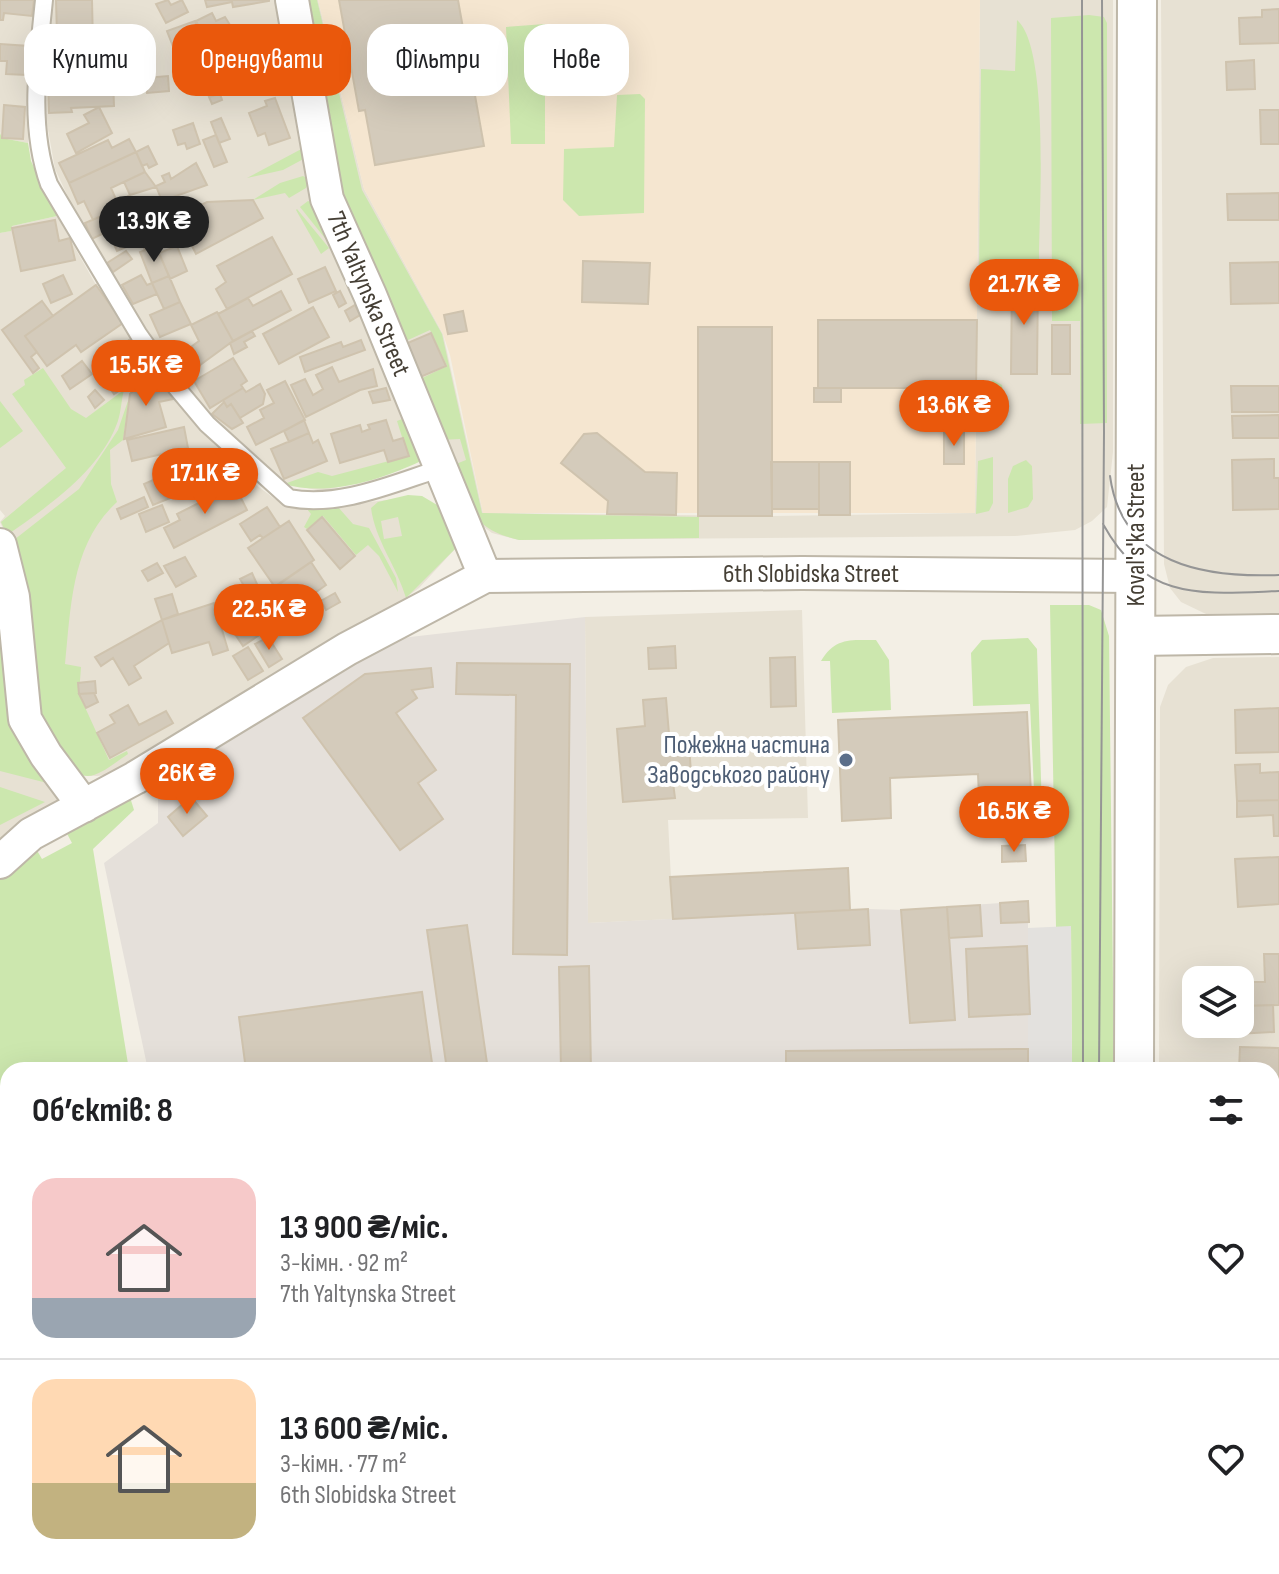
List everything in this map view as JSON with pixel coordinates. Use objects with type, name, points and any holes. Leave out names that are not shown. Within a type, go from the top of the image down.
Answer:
[{"type":"street","name":"7th Yaltynska Street","points":[[292,0],[327,199],[485,576]]},
{"type":"street","name":"Koval's'ka Street","points":[[1134,1062],[1137,0]]},
{"type":"street","points":[[0,545],[13,597],[25,719],[46,755],[84,806]]},
{"type":"street","name":"6th Slobidska Street","points":[[485,576],[786,573],[1136,576]]},
{"type":"street","points":[[0,862],[27,836],[84,806],[347,649],[485,576]]},
{"type":"street","points":[[1136,636],[1279,634]]},
{"type":"lane","points":[[44,0],[37,122],[40,159],[49,184],[139,335],[198,414],[289,498],[342,497],[442,468]]},
{"type":"shaded area","points":[[0,0],[37,0],[35,24],[24,24],[24,96],[31,96],[28,143],[2,138]]},
{"type":"shaded area","points":[[48,0],[286,0],[293,24],[172,24],[172,96],[314,96],[406,405],[401,470],[323,491],[284,484],[207,411],[148,334],[82,227],[55,169],[45,113],[45,96],[156,96],[156,24],[47,24]]},
{"type":"shaded area","points":[[297,0],[318,0],[324,24],[304,24]]},
{"type":"shaded area","points":[[318,0],[980,0],[975,513],[483,513],[443,334],[364,189],[341,96],[351,96],[351,24],[324,24]]},
{"type":"shaded area","points":[[980,0],[1113,0],[1113,452],[1107,507],[1092,521],[1075,530],[1015,536],[519,540],[492,533],[480,524],[397,345],[325,96],[341,96],[364,189],[443,334],[483,513],[772,516],[975,513]]},
{"type":"shaded area","points":[[1161,0],[1279,0],[1279,613],[1206,614],[1181,602],[1170,588],[1164,564]]},
{"type":"shaded area","points":[[57,216],[96,285],[171,390],[245,477],[275,499],[308,509],[422,496],[455,549],[419,588],[364,628],[114,774],[97,776],[80,775],[42,716],[10,543],[0,522],[5,516],[0,510],[0,233],[10,231],[12,226]]},
{"type":"shaded area","points":[[0,591],[60,794],[56,805],[0,852]]},
{"type":"shaded area","points":[[802,610],[808,818],[668,820],[673,919],[588,923],[585,617]]},
{"type":"shaded area","points":[[585,617],[588,923],[901,910],[1028,901],[1028,1062],[146,1062],[104,863],[158,823],[158,780],[375,646],[410,637]]},
{"type":"shaded area","points":[[1279,657],[1279,1062],[1159,1062],[1160,707],[1168,685],[1186,667],[1213,658]]},
{"type":"shaded area","points":[[1071,926],[1072,1062],[1028,1062],[1028,928]]},
{"type":"green space","points":[[297,0],[317,0],[323,24],[301,24]]},
{"type":"green space","points":[[1104,17],[1107,23],[1107,423],[1080,424],[1080,321],[1052,321],[1051,18]]},
{"type":"green space","points":[[1017,20],[1027,36],[1038,96],[1041,171],[1039,261],[1005,260],[1004,279],[979,278],[981,69],[1015,71]]},
{"type":"green space","points":[[524,26],[524,96],[545,96],[545,144],[511,144],[508,27]]},
{"type":"green space","points":[[640,94],[645,99],[644,213],[579,216],[563,200],[564,149],[614,147],[617,96]]},
{"type":"green space","points":[[314,96],[340,96],[362,190],[442,334],[482,513],[699,517],[699,538],[519,540],[490,529],[481,522],[469,505],[451,466],[466,460],[460,439],[439,440],[414,382],[447,366],[430,330],[397,345],[330,189]]},
{"type":"green space","points":[[0,133],[2,138],[28,143],[31,161],[57,216],[12,226],[11,231],[0,233]]},
{"type":"green space","points":[[307,146],[311,155],[283,170],[247,178]]},
{"type":"green space","points":[[303,176],[310,180],[306,188],[289,198],[285,193],[253,200],[280,183]]},
{"type":"green space","points":[[308,201],[319,205],[332,247],[300,207]]},
{"type":"green space","points":[[296,210],[329,248],[321,254]]},
{"type":"green space","points":[[43,368],[71,409],[86,418],[124,390],[120,413],[108,443],[84,474],[54,501],[7,535],[1,522],[66,468],[12,394],[25,385],[24,380]]},
{"type":"green space","points":[[993,380],[1002,385],[1004,397],[986,425],[982,400],[985,388]]},
{"type":"green space","points":[[129,398],[123,440],[110,450],[111,484],[117,502],[90,537],[82,557],[72,599],[65,664],[81,667],[79,694],[109,760],[127,751],[128,754],[103,771],[88,776],[66,762],[42,716],[10,543],[79,489],[118,430]]},
{"type":"green space","points":[[0,401],[23,431],[0,448]]},
{"type":"green space","points":[[410,416],[421,461],[354,484],[318,489],[284,484],[318,472],[332,476],[408,456],[397,421]]},
{"type":"green space","points":[[993,457],[993,503],[989,511],[976,514],[978,461]]},
{"type":"green space","points":[[1026,460],[1032,466],[1033,499],[1028,507],[1008,513],[1008,479],[1013,466]]},
{"type":"green space","points":[[408,495],[422,496],[449,512],[455,530],[455,549],[406,598],[373,520],[371,508],[378,502]],"holes":[[[398,517],[402,536],[384,539],[381,521]]]},
{"type":"green space","points":[[338,507],[353,524],[369,528],[396,578],[398,592],[379,556],[368,545],[356,555],[323,516],[307,529],[304,527],[311,514],[307,509]]},
{"type":"green space","points":[[0,591],[51,784],[0,771]]},
{"type":"green space","points":[[1050,605],[1089,605],[1101,610],[1109,636],[1114,1062],[1072,1062],[1071,927],[1056,927]]},
{"type":"green space","points":[[1028,638],[1037,649],[1042,811],[1035,812],[1030,704],[973,706],[971,653],[982,640]]},
{"type":"green space","points":[[851,640],[876,640],[889,660],[891,710],[832,713],[830,661],[821,661],[838,644]]},
{"type":"green space","points":[[0,787],[45,802],[0,825]]},
{"type":"green space","points":[[129,794],[134,810],[93,849],[128,1062],[0,1062],[0,870],[35,847],[42,859],[72,843],[64,828]]},
{"type":"building","points":[[0,0],[34,0],[32,16],[4,13],[3,20],[0,20]]},
{"type":"building","points":[[56,0],[92,0],[93,24],[57,24]]},
{"type":"building","points":[[168,0],[171,5],[182,0],[188,12],[166,23],[156,4]]},
{"type":"building","points":[[205,0],[269,1],[233,7],[232,2],[207,7]]},
{"type":"building","points":[[339,0],[458,0],[462,24],[367,24],[367,96],[475,96],[484,146],[375,165],[365,110],[359,111],[351,67],[351,24],[343,24]]},
{"type":"building","points":[[1279,9],[1279,43],[1240,44],[1239,18],[1262,17],[1262,10]]},
{"type":"building","points":[[212,13],[216,21],[225,17],[229,24],[198,24],[196,21]]},
{"type":"building","points":[[0,44],[24,46],[24,75],[6,74],[7,61],[0,61]]},
{"type":"building","points":[[1254,60],[1255,89],[1227,90],[1226,62]]},
{"type":"building","points":[[168,76],[169,91],[156,92],[156,77]]},
{"type":"building","points":[[48,96],[114,96],[114,106],[71,108],[72,112],[49,113]]},
{"type":"building","points":[[221,96],[222,100],[212,104],[209,97]]},
{"type":"building","points":[[275,98],[290,138],[269,145],[265,133],[258,136],[249,113],[267,106],[265,101]]},
{"type":"building","points":[[4,105],[25,107],[23,139],[2,138]]},
{"type":"building","points":[[99,107],[112,133],[76,153],[67,134],[89,123],[84,115]]},
{"type":"building","points":[[1260,110],[1279,110],[1279,144],[1261,144]]},
{"type":"building","points":[[221,118],[230,139],[219,143],[211,122]]},
{"type":"building","points":[[193,123],[200,144],[187,149],[185,143],[178,145],[173,130]]},
{"type":"building","points":[[216,135],[227,162],[214,167],[203,140]]},
{"type":"building","points":[[129,139],[136,152],[69,183],[59,163],[108,140],[112,148]]},
{"type":"building","points":[[148,146],[157,164],[149,168],[147,164],[142,166],[136,152]]},
{"type":"building","points":[[136,152],[145,172],[111,188],[122,213],[108,220],[105,214],[93,220],[84,201],[78,204],[69,183]]},
{"type":"building","points":[[196,163],[207,185],[162,201],[156,186],[165,182],[162,176],[169,173],[171,179]]},
{"type":"building","points":[[145,172],[156,187],[130,195],[124,182]]},
{"type":"building","points":[[1279,193],[1279,220],[1228,220],[1227,194]]},
{"type":"building","points":[[130,195],[138,208],[126,217],[117,202]]},
{"type":"building","points":[[189,198],[195,208],[207,202],[253,200],[263,218],[196,254],[185,232],[170,241],[156,215]]},
{"type":"building","points":[[99,217],[106,232],[92,239],[85,223]]},
{"type":"building","points":[[126,217],[134,235],[129,237],[133,244],[117,251],[105,224]]},
{"type":"building","points":[[55,220],[59,241],[70,238],[75,260],[21,271],[12,228]]},
{"type":"building","points":[[146,228],[154,246],[145,250],[137,232]]},
{"type":"building","points":[[272,237],[292,274],[227,309],[216,289],[226,282],[217,266]]},
{"type":"building","points":[[156,246],[169,276],[152,283],[140,252]]},
{"type":"building","points":[[177,246],[187,271],[170,279],[159,253]]},
{"type":"building","points":[[126,251],[132,259],[113,272],[107,263]]},
{"type":"building","points":[[583,261],[650,263],[648,304],[582,302]]},
{"type":"building","points":[[1279,262],[1279,303],[1231,304],[1230,263]]},
{"type":"building","points":[[325,267],[336,291],[309,303],[298,279]]},
{"type":"building","points":[[63,275],[72,294],[51,303],[43,284]]},
{"type":"building","points":[[141,275],[147,285],[152,283],[157,294],[133,304],[122,285]]},
{"type":"building","points":[[169,276],[180,302],[164,309],[152,283]]},
{"type":"building","points":[[1012,280],[1038,280],[1037,374],[1011,374]]},
{"type":"building","points":[[96,285],[123,323],[81,352],[76,345],[47,366],[25,336]]},
{"type":"building","points":[[281,291],[291,310],[233,341],[218,314],[248,298],[253,306]]},
{"type":"building","points":[[340,291],[346,303],[339,307],[333,295]]},
{"type":"building","points":[[42,301],[53,316],[25,336],[37,352],[31,357],[39,368],[33,373],[2,330]]},
{"type":"building","points":[[180,302],[191,324],[160,337],[150,315]]},
{"type":"building","points":[[355,305],[360,315],[350,321],[345,311]]},
{"type":"building","points":[[313,307],[329,337],[279,364],[263,334]]},
{"type":"building","points":[[463,311],[467,331],[448,334],[444,315]]},
{"type":"building","points":[[217,312],[233,341],[189,373],[177,357],[199,341],[191,325]]},
{"type":"building","points":[[818,320],[977,320],[976,388],[818,388]]},
{"type":"building","points":[[1052,325],[1070,325],[1070,374],[1052,374]]},
{"type":"building","points":[[698,327],[772,327],[772,516],[698,516]]},
{"type":"building","points":[[252,331],[255,336],[244,342],[247,347],[234,354],[230,343]]},
{"type":"building","points":[[431,333],[446,366],[418,378],[403,345]]},
{"type":"building","points":[[129,340],[151,369],[114,394],[94,364]]},
{"type":"building","points":[[361,340],[365,350],[305,372],[300,357],[341,342],[343,347]]},
{"type":"building","points":[[233,358],[247,381],[241,385],[243,388],[210,408],[194,381]]},
{"type":"building","points":[[82,361],[92,374],[70,389],[62,376]]},
{"type":"building","points":[[332,367],[339,382],[373,369],[377,386],[360,390],[306,417],[291,385],[305,379],[313,395],[323,389],[316,375]]},
{"type":"building","points":[[161,377],[173,399],[159,402],[166,427],[124,439],[130,394],[141,383]]},
{"type":"building","points":[[285,381],[305,420],[256,445],[247,427],[264,418],[260,410],[274,403],[267,390]]},
{"type":"building","points":[[260,384],[265,394],[263,404],[240,418],[231,404],[227,407],[223,400],[243,388],[246,392]]},
{"type":"building","points":[[1231,386],[1279,386],[1279,412],[1232,412]]},
{"type":"building","points":[[386,388],[390,400],[373,403],[369,392]]},
{"type":"building","points":[[814,388],[841,388],[841,402],[814,402]]},
{"type":"building","points":[[95,390],[104,400],[95,408],[88,397]]},
{"type":"building","points":[[224,402],[227,407],[231,404],[243,423],[232,429],[212,414]]},
{"type":"building","points":[[1279,415],[1279,438],[1233,438],[1232,416]]},
{"type":"building","points":[[304,420],[309,433],[289,442],[284,431]]},
{"type":"building","points":[[386,420],[393,441],[403,438],[409,456],[388,462],[384,450],[340,463],[331,434],[360,425],[362,432],[370,429],[368,425]]},
{"type":"building","points":[[184,427],[188,448],[132,461],[127,440]]},
{"type":"building","points":[[309,433],[313,443],[318,440],[327,461],[284,479],[271,449]]},
{"type":"building","points":[[597,433],[645,472],[677,473],[676,515],[607,514],[608,501],[561,463],[584,434]]},
{"type":"building","points":[[944,433],[964,433],[964,464],[944,464]]},
{"type":"building","points":[[189,455],[193,464],[206,458],[215,480],[153,505],[144,484],[172,472],[169,463]]},
{"type":"building","points":[[1274,459],[1274,478],[1279,478],[1279,509],[1233,510],[1232,460]]},
{"type":"building","points":[[771,462],[819,462],[819,509],[772,509]]},
{"type":"building","points":[[819,462],[850,462],[850,515],[819,515]]},
{"type":"building","points":[[220,486],[225,496],[237,490],[247,510],[174,548],[164,528],[180,520],[177,514],[199,503],[196,498]]},
{"type":"building","points":[[144,497],[148,507],[121,519],[117,509]]},
{"type":"building","points":[[162,505],[169,522],[146,532],[139,514]]},
{"type":"building","points":[[267,507],[280,527],[263,538],[260,535],[251,541],[240,524]]},
{"type":"building","points":[[322,517],[355,556],[340,569],[307,530]]},
{"type":"building","points":[[289,521],[314,560],[275,587],[248,548]]},
{"type":"building","points":[[185,557],[196,576],[176,587],[164,566]]},
{"type":"building","points":[[311,562],[326,585],[312,595],[317,603],[291,621],[271,589]]},
{"type":"building","points":[[157,563],[163,573],[148,581],[142,571]]},
{"type":"building","points":[[252,573],[261,593],[252,600],[240,579]]},
{"type":"building","points":[[266,590],[275,602],[269,606],[277,618],[269,624],[271,627],[243,646],[219,610],[246,591],[252,600]]},
{"type":"building","points":[[335,593],[340,602],[326,610],[321,601]]},
{"type":"building","points":[[172,594],[178,614],[162,620],[155,599]]},
{"type":"building","points":[[214,603],[228,650],[213,655],[209,642],[172,653],[162,620]]},
{"type":"building","points":[[162,620],[169,643],[134,666],[141,678],[129,685],[113,658],[101,666],[95,657]]},
{"type":"building","points":[[268,637],[282,659],[269,667],[255,644]]},
{"type":"building","points":[[675,646],[676,668],[649,669],[648,648]]},
{"type":"building","points":[[248,647],[263,671],[248,680],[233,656]]},
{"type":"building","points":[[795,657],[796,706],[771,707],[770,658]]},
{"type":"building","points":[[457,663],[570,664],[567,955],[513,954],[516,695],[456,694]]},
{"type":"building","points":[[431,668],[433,687],[412,690],[417,698],[396,713],[436,770],[418,783],[443,819],[400,850],[303,718],[365,674]]},
{"type":"building","points":[[95,681],[96,693],[79,694],[78,683]]},
{"type":"building","points":[[94,693],[98,702],[86,708],[79,694]]},
{"type":"building","points":[[666,698],[670,746],[689,744],[691,773],[672,775],[675,798],[623,802],[617,729],[645,726],[643,700]]},
{"type":"building","points":[[128,705],[139,725],[166,711],[173,723],[110,758],[97,733],[115,723],[110,715]]},
{"type":"building","points":[[1279,708],[1279,752],[1236,753],[1235,710]]},
{"type":"building","name":"Пожежна частина Заводського району","points":[[1027,712],[1032,815],[980,818],[978,774],[890,778],[891,818],[842,821],[838,720]]},
{"type":"building","points":[[1260,764],[1260,773],[1279,772],[1279,800],[1237,801],[1235,765]]},
{"type":"building","points":[[191,797],[207,816],[183,836],[168,817]]},
{"type":"building","points":[[1279,800],[1279,836],[1274,836],[1273,815],[1237,817],[1237,801]]},
{"type":"building","points":[[1025,845],[1026,861],[1002,862],[1002,846]]},
{"type":"building","points":[[1279,857],[1279,904],[1238,907],[1235,859]]},
{"type":"building","points":[[848,868],[850,910],[673,919],[670,877]]},
{"type":"building","points":[[1028,901],[1029,922],[1001,923],[1000,903]]},
{"type":"building","points":[[980,905],[982,936],[949,938],[947,907]]},
{"type":"building","points":[[947,907],[955,1020],[910,1023],[901,910]]},
{"type":"building","points":[[868,909],[870,945],[798,949],[795,913]]},
{"type":"building","points":[[467,925],[487,1062],[446,1062],[427,930]]},
{"type":"building","points":[[1027,946],[1030,1014],[969,1017],[966,949]]},
{"type":"building","points":[[1264,954],[1279,954],[1279,1005],[1254,1006],[1254,982],[1265,982]]},
{"type":"building","points":[[589,966],[591,1062],[561,1062],[559,967]]},
{"type":"building","points":[[422,992],[432,1062],[245,1062],[239,1017]]},
{"type":"building","points":[[1273,1005],[1274,1032],[1254,1033],[1254,1006]]},
{"type":"building","points":[[1240,1047],[1279,1048],[1279,1062],[1239,1062]]},
{"type":"building","points":[[1028,1049],[1028,1062],[786,1062],[786,1051]]},
{"type":"tram line","points":[[1082,0],[1083,1062]]},
{"type":"tram line","points":[[1099,1062],[1104,433],[1102,0]]},
{"type":"tram line","points":[[1110,476],[1118,506],[1131,529],[1149,547],[1171,560],[1223,573],[1279,575]]},
{"type":"tram line","points":[[1103,524],[1138,568],[1178,588],[1225,593],[1279,591]]},
{"type":"place","name":"Пожежна частина Заводського району","points":[[846,760]]}]
